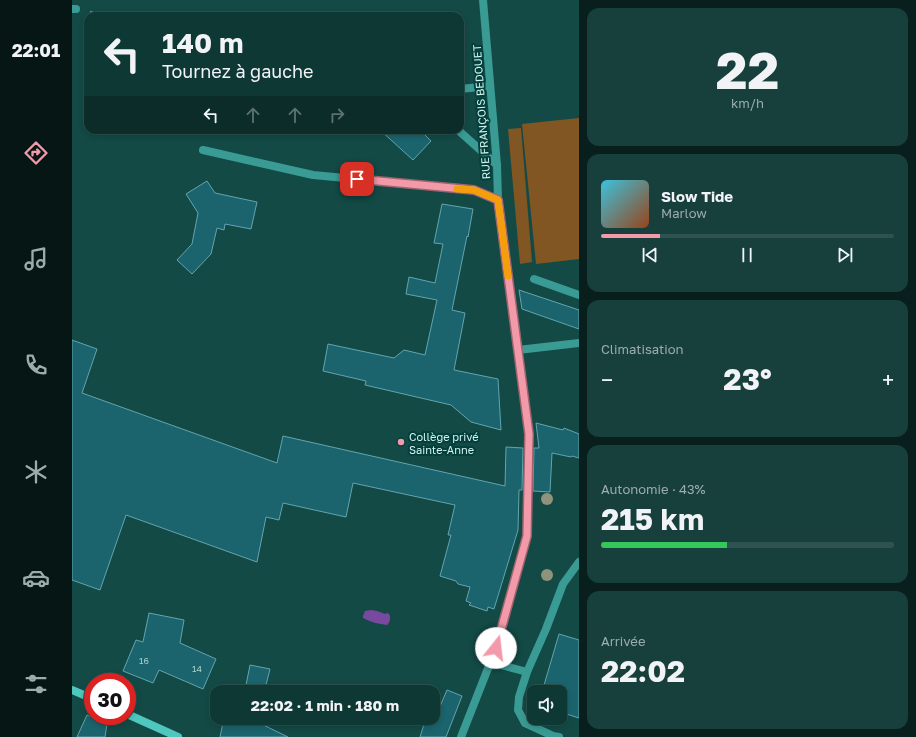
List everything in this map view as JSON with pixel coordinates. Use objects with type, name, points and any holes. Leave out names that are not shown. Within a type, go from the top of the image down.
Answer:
[{"type":"main road","points":[[72,690],[84,695]]},
{"type":"main road","points":[[136,718],[178,737]]},
{"type":"street","name":"RUE FRANÇOIS BEDOUET","points":[[460,737],[496,648],[527,536],[529,434],[498,200],[497,165],[483,0]]},
{"type":"street","points":[[464,89],[490,86]]},
{"type":"street","points":[[462,134],[497,165]]},
{"type":"street","points":[[203,150],[313,175],[474,190],[498,200]]},
{"type":"street","points":[[534,279],[579,294]]},
{"type":"street","points":[[518,350],[579,343]]},
{"type":"street","points":[[559,737],[553,736],[526,723],[518,710],[519,697],[527,672],[546,629],[563,584],[579,562]]},
{"type":"street","points":[[490,662],[527,672]]},
{"type":"path","points":[[74,9],[91,12]]},
{"type":"shaded area","points":[[579,118],[579,259],[536,264],[522,124]]},
{"type":"shaded area","points":[[521,128],[532,262],[520,264],[508,129]]},
{"type":"shaded area","points":[[371,610],[389,614],[390,618],[388,624],[372,622],[363,618],[365,611]]},
{"type":"building","points":[[384,134],[424,134],[431,141],[413,160]]},
{"type":"building","points":[[207,181],[215,193],[257,202],[251,229],[225,224],[224,230],[217,228],[211,254],[192,274],[177,260],[192,244],[198,213],[186,194]]},
{"type":"building","points":[[442,204],[473,209],[452,310],[465,313],[454,370],[498,379],[501,430],[471,422],[451,405],[365,385],[366,381],[323,371],[328,344],[394,358],[404,350],[425,355],[437,300],[406,294],[409,277],[435,283],[443,244],[434,243]]},
{"type":"building","points":[[519,290],[579,310],[579,329],[522,309]]},
{"type":"building","points":[[72,340],[97,349],[82,393],[277,463],[283,436],[505,486],[506,447],[523,448],[522,490],[519,490],[518,530],[494,609],[488,607],[487,611],[469,605],[471,603],[466,601],[470,587],[458,584],[456,581],[440,576],[451,535],[448,535],[455,505],[353,483],[346,517],[283,503],[279,520],[266,517],[257,562],[126,515],[100,590],[72,580]]},
{"type":"building","points":[[536,423],[563,430],[564,428],[579,434],[579,458],[552,453],[550,492],[533,491],[534,448],[539,448]]},
{"type":"building","points":[[149,613],[184,620],[180,643],[216,659],[203,689],[159,670],[153,683],[136,676],[136,673],[128,673],[123,671],[136,640],[143,642]]},
{"type":"building","points":[[559,634],[579,640],[579,718],[567,714],[567,685],[544,685]]},
{"type":"building","points":[[250,665],[270,669],[266,685],[246,685]]},
{"type":"building","points":[[447,690],[462,696],[446,737],[420,737],[424,725],[440,725],[440,706]]},
{"type":"building","points":[[84,722],[84,725],[107,725],[105,737],[77,737]]},
{"type":"building","points":[[223,725],[263,725],[288,737],[220,737]]},
{"type":"slow traffic","points":[[457,189],[474,190],[498,200],[508,276]]},
{"type":"place","name":"Collège privé Sainte-Anne","points":[[401,442]]},
{"type":"route","points":[[357,179],[474,190],[498,200],[529,434],[527,536],[496,648]]}]
